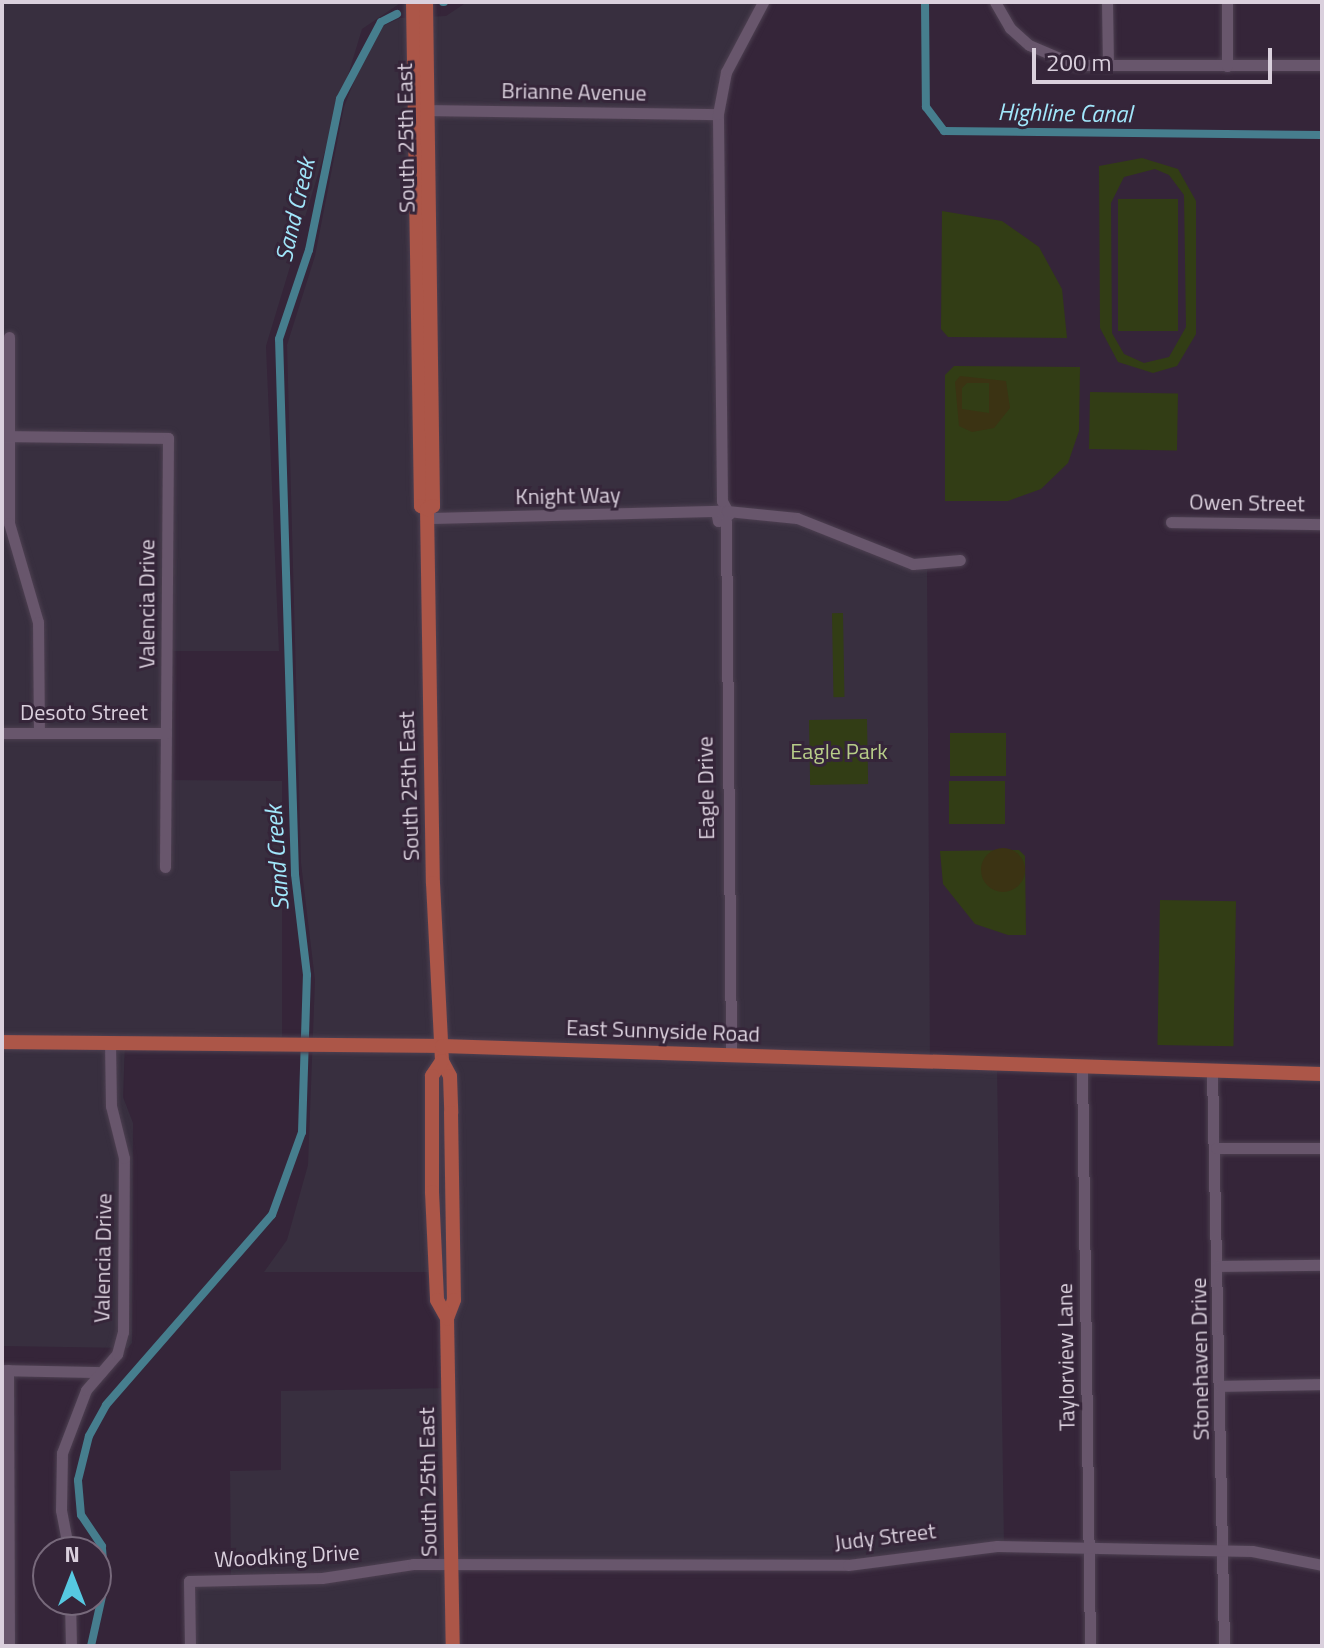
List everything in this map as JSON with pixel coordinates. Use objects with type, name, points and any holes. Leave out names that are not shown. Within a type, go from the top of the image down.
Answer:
[{"type":"main road","name":"South 25th East","points":[[413,2],[414,145],[433,506],[427,514],[432,823],[442,1054],[450,1076],[454,1300],[447,1318],[453,1646]]},
{"type":"main road","name":"South 25th East","points":[[424,318],[429,175],[426,2]]},
{"type":"main road","points":[[414,145],[422,147],[429,175]]},
{"type":"main road","name":"East Sunnyside Road","points":[[2,1042],[312,1044],[442,1054],[731,1055],[1322,1074]]},
{"type":"main road","name":"South 25th East","points":[[442,1054],[432,1076],[432,1192],[437,1300],[447,1318]]},
{"type":"street","name":"Eagle Drive","points":[[731,1055],[718,114],[726,72],[763,2]]},
{"type":"street","points":[[995,2],[1010,28],[1046,56],[1108,66],[1322,65]]},
{"type":"street","points":[[1107,2],[1108,66]]},
{"type":"street","points":[[1227,2],[1227,66]]},
{"type":"street","name":"Brianne Avenue","points":[[428,110],[718,114]]},
{"type":"street","points":[[9,337],[5,436],[10,538],[38,622],[39,733]]},
{"type":"street","name":"Valencia Drive","points":[[5,436],[168,438],[165,867]]},
{"type":"street","name":"Knight Way","points":[[427,514],[722,514],[797,518],[913,564],[960,560]]},
{"type":"street","name":"Owen Street","points":[[1171,522],[1322,524]]},
{"type":"street","name":"Desoto Street","points":[[2,733],[166,733]]},
{"type":"street","name":"Valencia Drive","points":[[66,1536],[61,1510],[62,1453],[86,1390],[117,1354],[123,1332],[124,1158],[111,1106],[110,1043]]},
{"type":"street","name":"Taylorview Lane","points":[[1082,1067],[1090,1646]]},
{"type":"street","name":"Stonehaven Drive","points":[[1212,1071],[1219,1266],[1224,1646]]},
{"type":"street","points":[[1216,1148],[1322,1148]]},
{"type":"street","points":[[1219,1266],[1322,1265]]},
{"type":"street","points":[[9,1646],[5,1370],[101,1372]]},
{"type":"street","points":[[1220,1386],[1322,1384]]},
{"type":"street","name":"Judy Street","points":[[452,1564],[848,1565],[972,1547],[1089,1547],[1223,1550],[1322,1565]]},
{"type":"street","name":"Woodking Drive","points":[[190,1646],[189,1581],[322,1578],[393,1566],[452,1564]]},
{"type":"street","points":[[70,1616],[71,1646]]},
{"type":"shaded area","points":[[2,2],[402,2],[362,29],[266,346],[279,651],[168,651],[166,780],[282,781],[282,1044],[125,1043],[123,1097],[133,1123],[132,1343],[128,1348],[2,1346]]},
{"type":"shaded area","points":[[467,2],[763,2],[726,72],[718,114],[722,515],[797,518],[927,566],[930,1061],[997,1064],[1004,1546],[891,1559],[452,1564],[453,1646],[190,1646],[189,1581],[231,1580],[230,1471],[281,1470],[281,1391],[449,1388],[446,1272],[264,1272],[287,1240],[308,1165],[315,980],[301,863],[287,345],[315,256],[344,107],[357,74],[383,26],[400,18],[446,16]]},
{"type":"green space","points":[[1142,158],[1178,169],[1196,201],[1196,334],[1177,366],[1153,373],[1118,362],[1100,328],[1099,166]],"holes":[[[1155,169],[1169,175],[1184,195],[1186,327],[1169,357],[1144,363],[1124,354],[1112,333],[1111,203],[1124,177]]]},
{"type":"green space","points":[[1118,199],[1178,199],[1178,331],[1118,331]]},
{"type":"green space","points":[[942,211],[1002,221],[1039,247],[1062,289],[1067,338],[948,337],[941,329]]},
{"type":"green space","points":[[954,366],[1080,367],[1079,431],[1068,463],[1041,489],[1008,501],[945,501],[945,375]]},
{"type":"green space","points":[[1090,392],[1178,394],[1177,451],[1089,449]]},
{"type":"green space","points":[[832,613],[843,613],[844,697],[833,697]]},
{"type":"green space","name":"Eagle Park","points":[[867,719],[868,784],[810,785],[809,720]]},
{"type":"green space","points":[[950,733],[1006,733],[1006,776],[950,776]]},
{"type":"green space","points":[[949,781],[1005,781],[1005,824],[949,824]]},
{"type":"green space","points":[[1019,850],[1025,856],[1026,935],[1008,935],[975,924],[943,884],[940,851]]},
{"type":"green space","points":[[1160,900],[1236,901],[1233,1046],[1157,1045]]},
{"type":"sand","points":[[960,376],[1006,381],[1010,408],[994,428],[972,432],[959,426],[955,382]],"holes":[[[967,383],[989,383],[989,413],[962,409],[962,388]]]},
{"type":"sand","points":[[1003,848],[1019,854],[1025,870],[1019,886],[1003,892],[987,886],[981,870],[987,854]]},
{"type":"waterway","name":"Highline Canal","points":[[925,2],[926,107],[944,131],[1322,135]]},
{"type":"waterway","name":"Sand Creek","points":[[91,1646],[105,1583],[102,1546],[81,1515],[78,1480],[89,1436],[106,1405],[272,1215],[302,1132],[307,975],[295,874],[279,339],[309,250],[340,99],[381,22],[397,14]]}]
